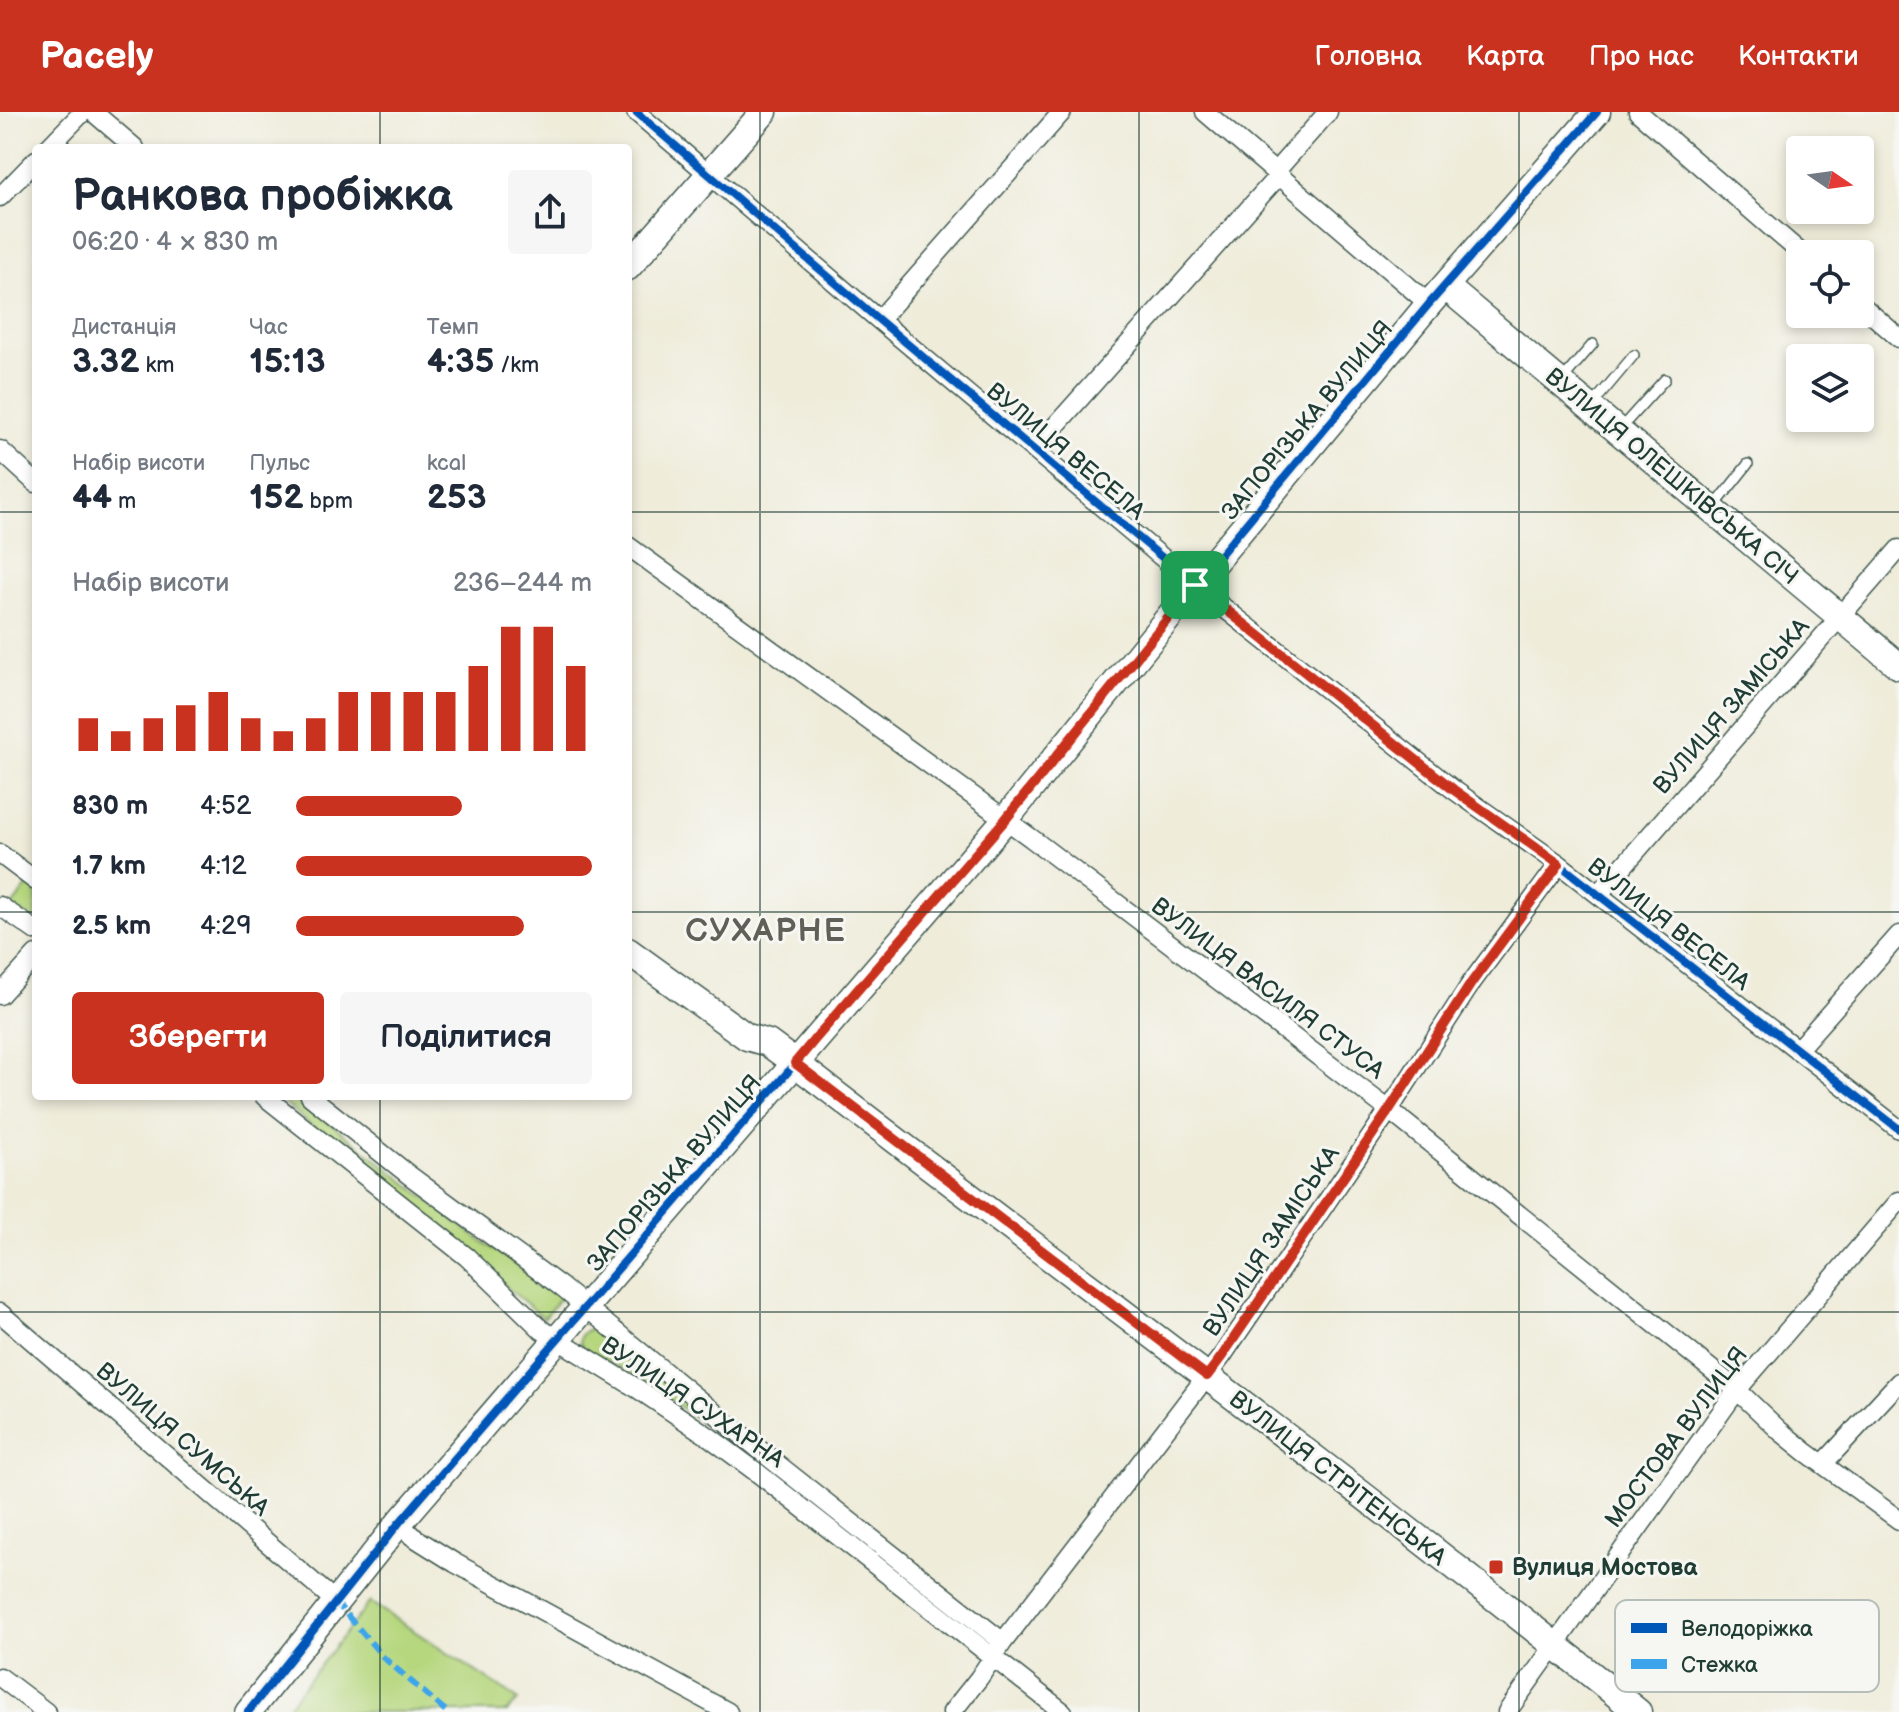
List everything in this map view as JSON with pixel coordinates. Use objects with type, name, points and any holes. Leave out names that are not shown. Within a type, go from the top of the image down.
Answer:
[{"type":"street","points":[[52,144],[83,112]]},
{"type":"street","points":[[93,112],[130,144]]},
{"type":"street","name":"ВУЛИЦЯ ВЕСЕЛА","points":[[636,112],[1195,585],[1454,790],[1599,894],[1899,1129]]},
{"type":"street","points":[[632,262],[764,112]]},
{"type":"street","points":[[879,320],[1062,112]]},
{"type":"street","name":"ВУЛИЦЯ ОЛЕШКІВСЬКА СІЧ","points":[[1205,112],[1277,174],[1437,295],[1560,382],[1899,666]]},
{"type":"street","points":[[1034,450],[1328,112]]},
{"type":"street","name":"ЗАПОРІЗЬКА ВУЛИЦЯ","points":[[248,1712],[399,1523],[585,1307],[779,1051],[815,1039],[1005,820],[1195,585],[1437,295],[1597,112]]},
{"type":"street","points":[[1638,112],[1786,240]]},
{"type":"street","points":[[0,197],[32,164]]},
{"type":"street","points":[[1874,316],[1899,338]]},
{"type":"street","points":[[0,450],[32,479]]},
{"type":"street","name":"ВУЛИЦЯ ВАСИЛЯ СТУСА","points":[[632,549],[1005,820],[1389,1110],[1737,1390],[1780,1431],[1899,1520]]},
{"type":"street","name":"ВУЛИЦЯ ЗАМІСЬКА","points":[[1599,894],[1899,549]]},
{"type":"street","points":[[0,854],[32,878]]},
{"type":"street","name":"ВУЛИЦЯ ЗАМІСЬКА","points":[[952,1712],[1231,1343],[1472,982],[1559,864]]},
{"type":"street","points":[[0,906],[32,928]]},
{"type":"street","name":"ВУЛИЦЯ СТРІТЕНСЬКА","points":[[632,934],[756,1026],[779,1051],[1207,1376],[1638,1712]]},
{"type":"street","points":[[1797,1050],[1899,935]]},
{"type":"street","name":"ВУЛИЦЯ СТРІТЕНСЬКА","points":[[632,954],[747,1037],[779,1051]]},
{"type":"street","points":[[0,995],[32,959]]},
{"type":"street","name":"ВУЛИЦЯ СУХАРНА","points":[[269,1100],[467,1257],[542,1330],[708,1436],[765,1466],[1003,1642]]},
{"type":"street","name":"ВУЛИЦЯ СУХАРНА","points":[[315,1100],[409,1175],[560,1286],[765,1466],[992,1658],[1063,1712]]},
{"type":"street","name":"МОСТОВА ВУЛИЦЯ","points":[[1507,1712],[1737,1390],[1899,1201]]},
{"type":"street","name":"ВУЛИЦЯ СУМСЬКА","points":[[0,1313],[335,1601]]},
{"type":"street","points":[[1823,1464],[1899,1382]]},
{"type":"street","points":[[399,1523],[412,1536],[455,1563],[728,1712]]},
{"type":"street","points":[[0,1677],[46,1712]]},
{"type":"lane","points":[[1560,382],[1593,344]]},
{"type":"lane","points":[[1590,408],[1634,355]]},
{"type":"lane","points":[[1618,431],[1665,379]]},
{"type":"lane","points":[[1712,510],[1748,464]]},
{"type":"green space","points":[[30,882],[32,918],[12,906]]},
{"type":"green space","points":[[281,1100],[301,1100],[473,1235],[561,1296],[544,1318]]},
{"type":"green space","points":[[593,1328],[599,1328],[752,1451],[747,1457],[655,1389],[583,1348],[581,1336]]},
{"type":"green space","points":[[370,1602],[519,1700],[507,1712],[283,1712]]},
{"type":"marked path","points":[[335,1601],[385,1659],[447,1712]]},
{"type":"cycle path","points":[[636,112],[1195,585],[1454,790],[1559,864],[1899,1129]]},
{"type":"cycle path","points":[[248,1712],[399,1523],[1005,820],[1429,304],[1597,112]]},
{"type":"place","name":"Вулиця Мостова","points":[[1496,1567]]},
{"type":"district","name":"СУХАРНЕ","points":[[766,930]]},
{"type":"route","points":[[1195,585],[1454,790],[1559,864],[1472,982],[1389,1110],[1207,1376],[795,1063],[1005,820],[1195,585]]}]
